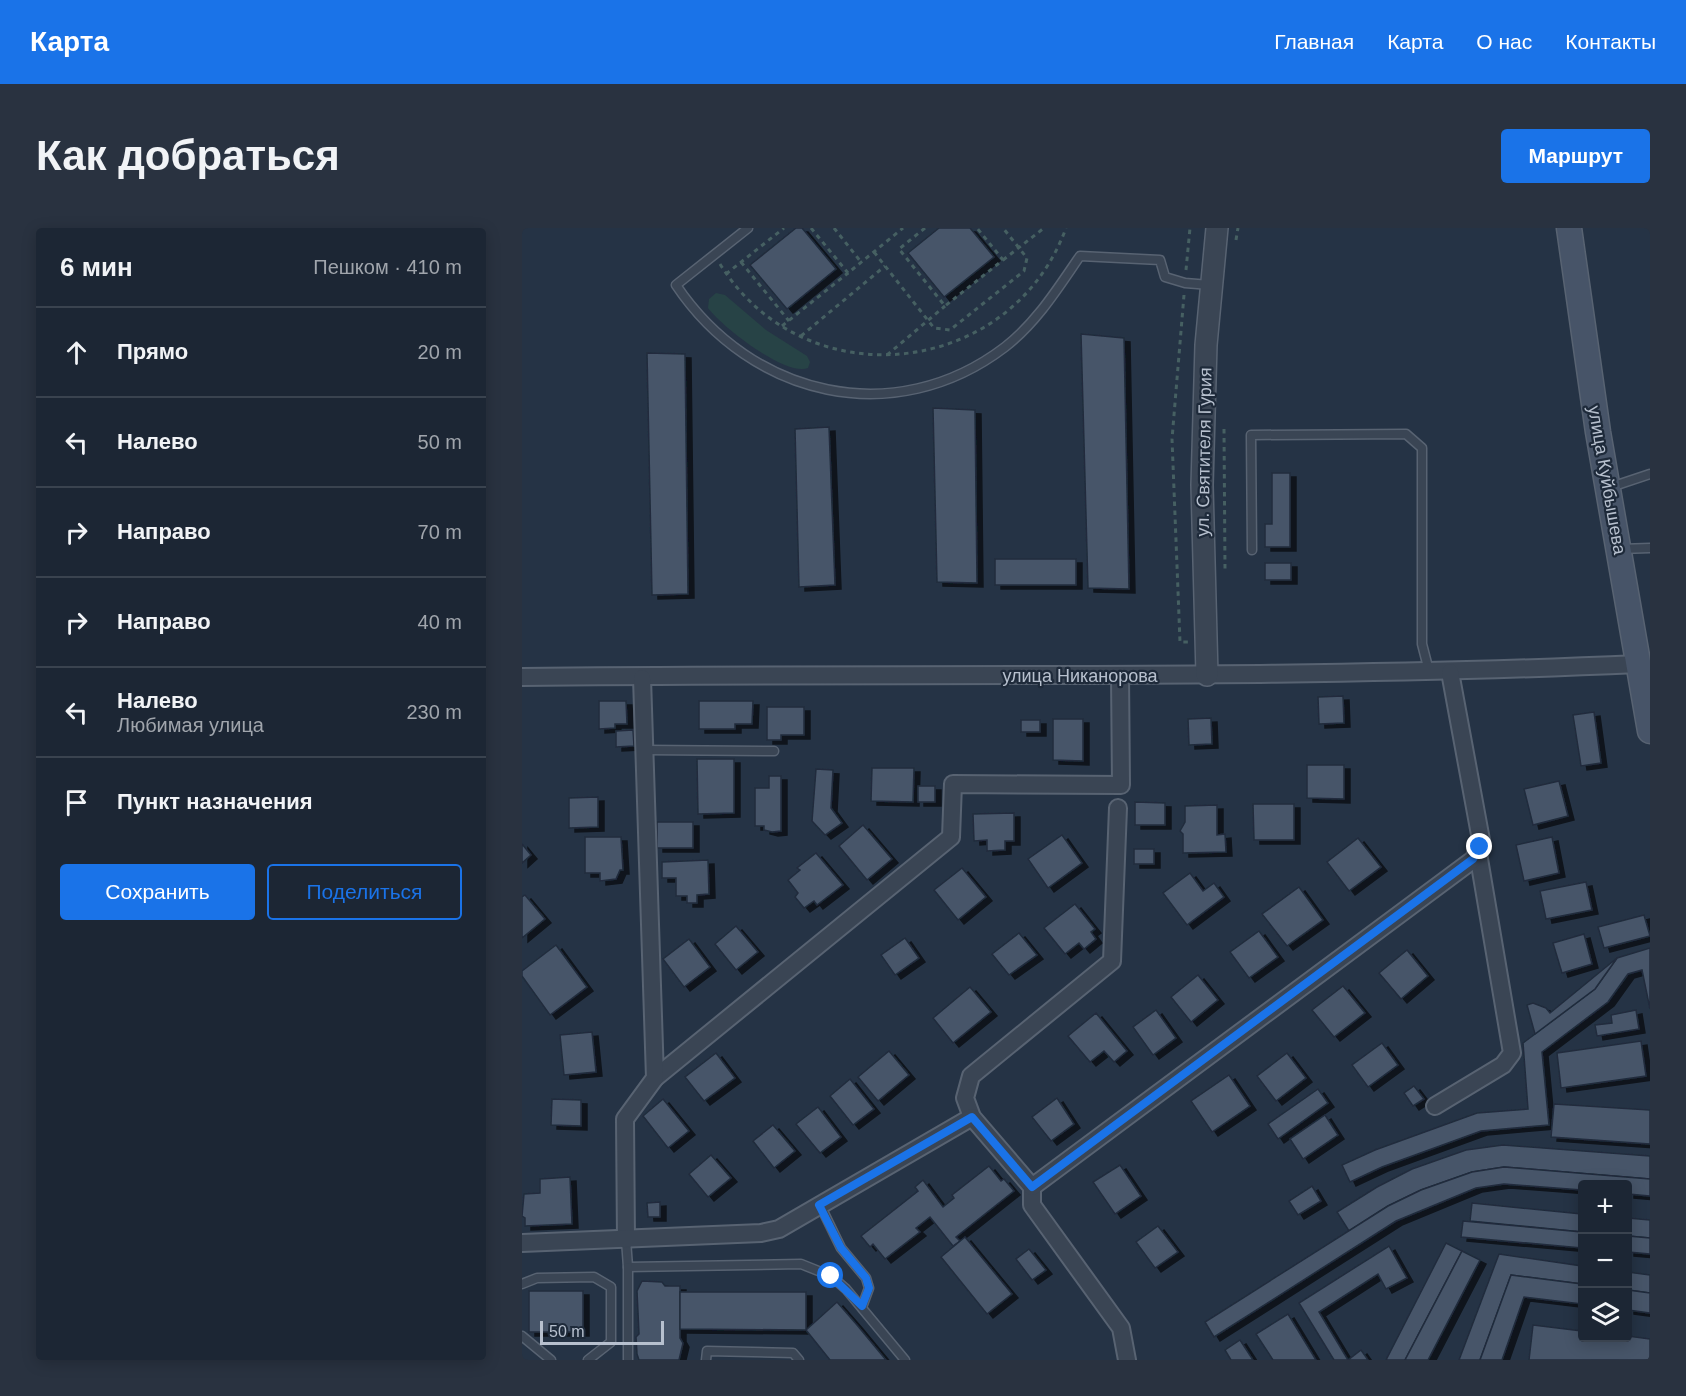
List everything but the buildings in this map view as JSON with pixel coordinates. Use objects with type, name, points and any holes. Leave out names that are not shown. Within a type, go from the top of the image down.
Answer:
[{"type":"main road","name":"улица Куйбышева","points":[[1569,228],[1581,324],[1650,731]]},
{"type":"street","name":"ул. Святителя Гурия","points":[[1207,675],[1202,485],[1206,345],[1217,228]]},
{"type":"street","name":"улица Никанорова","points":[[522,677],[1429,673],[1638,664]]},
{"type":"street","points":[[1435,1106],[1503,1065],[1512,1053],[1450,672]]},
{"type":"street","points":[[626,1240],[624,1119],[655,1078],[951,837],[953,784],[1121,785],[1120,675]]},
{"type":"street","points":[[642,678],[655,1078]]},
{"type":"street","points":[[1118,808],[1112,961],[971,1076],[965,1098],[972,1117],[1032,1187],[1032,1205],[1121,1328],[1127,1360]]},
{"type":"street","points":[[1032,1187],[1479,847]]},
{"type":"street","points":[[522,1243],[761,1233],[779,1229],[972,1117]]},
{"type":"lane","points":[[748,228],[676,285],[688,303],[718,336],[735,350],[774,373],[816,387],[859,393],[893,392],[926,386],[948,379],[988,359],[1006,346],[1039,314],[1080,256],[1160,260],[1165,277],[1185,283],[1212,285]]},
{"type":"lane","points":[[1252,550],[1251,435],[1406,434],[1422,448],[1422,644],[1429,673]]},
{"type":"lane","points":[[1608,488],[1650,474]]},
{"type":"lane","points":[[1618,549],[1650,548]]},
{"type":"lane","points":[[645,750],[774,751]]},
{"type":"lane","points":[[819,1205],[841,1248],[866,1278],[869,1288],[862,1306]]},
{"type":"lane","points":[[626,1240],[628,1360]]},
{"type":"lane","points":[[628,1267],[801,1264],[831,1276],[862,1306],[905,1360]]},
{"type":"lane","points":[[522,1284],[537,1278],[594,1277],[611,1287],[611,1342],[588,1360]]},
{"type":"lane","points":[[522,1336],[551,1360]]},
{"type":"lane","points":[[706,1360],[706,1351],[793,1353],[799,1360]]},
{"type":"path","points":[[726,274],[784,228]]},
{"type":"path","points":[[810,228],[848,273]]},
{"type":"path","points":[[834,228],[861,262]]},
{"type":"path","points":[[782,326],[903,228]]},
{"type":"path","points":[[925,228],[899,249],[945,306]]},
{"type":"path","points":[[976,228],[1003,260]]},
{"type":"path","points":[[874,252],[934,328],[950,330],[1023,271],[1027,258],[1003,228]]},
{"type":"path","points":[[887,356],[945,306],[1044,228]]},
{"type":"path","points":[[714,254],[726,274],[757,308],[782,326],[838,350],[887,356],[930,351],[973,334],[993,323],[1011,309],[1041,277],[1066,228]]},
{"type":"path","points":[[1190,228],[1172,439],[1180,642],[1196,642]]},
{"type":"path","points":[[1234,250],[1238,228]]},
{"type":"path","points":[[741,262],[789,321]]},
{"type":"path","points":[[801,336],[885,266]]},
{"type":"path","points":[[1224,419],[1225,577]]},
{"type":"green space","points":[[716,293],[725,295],[766,330],[807,356],[810,362],[808,368],[798,369],[770,358],[726,326],[708,308],[709,299]]},
{"type":"route","points":[[831,1276],[862,1306],[868,1295],[869,1288],[866,1278],[841,1248],[819,1205],[972,1117],[1032,1187],[1473,859],[1480,847]]}]
